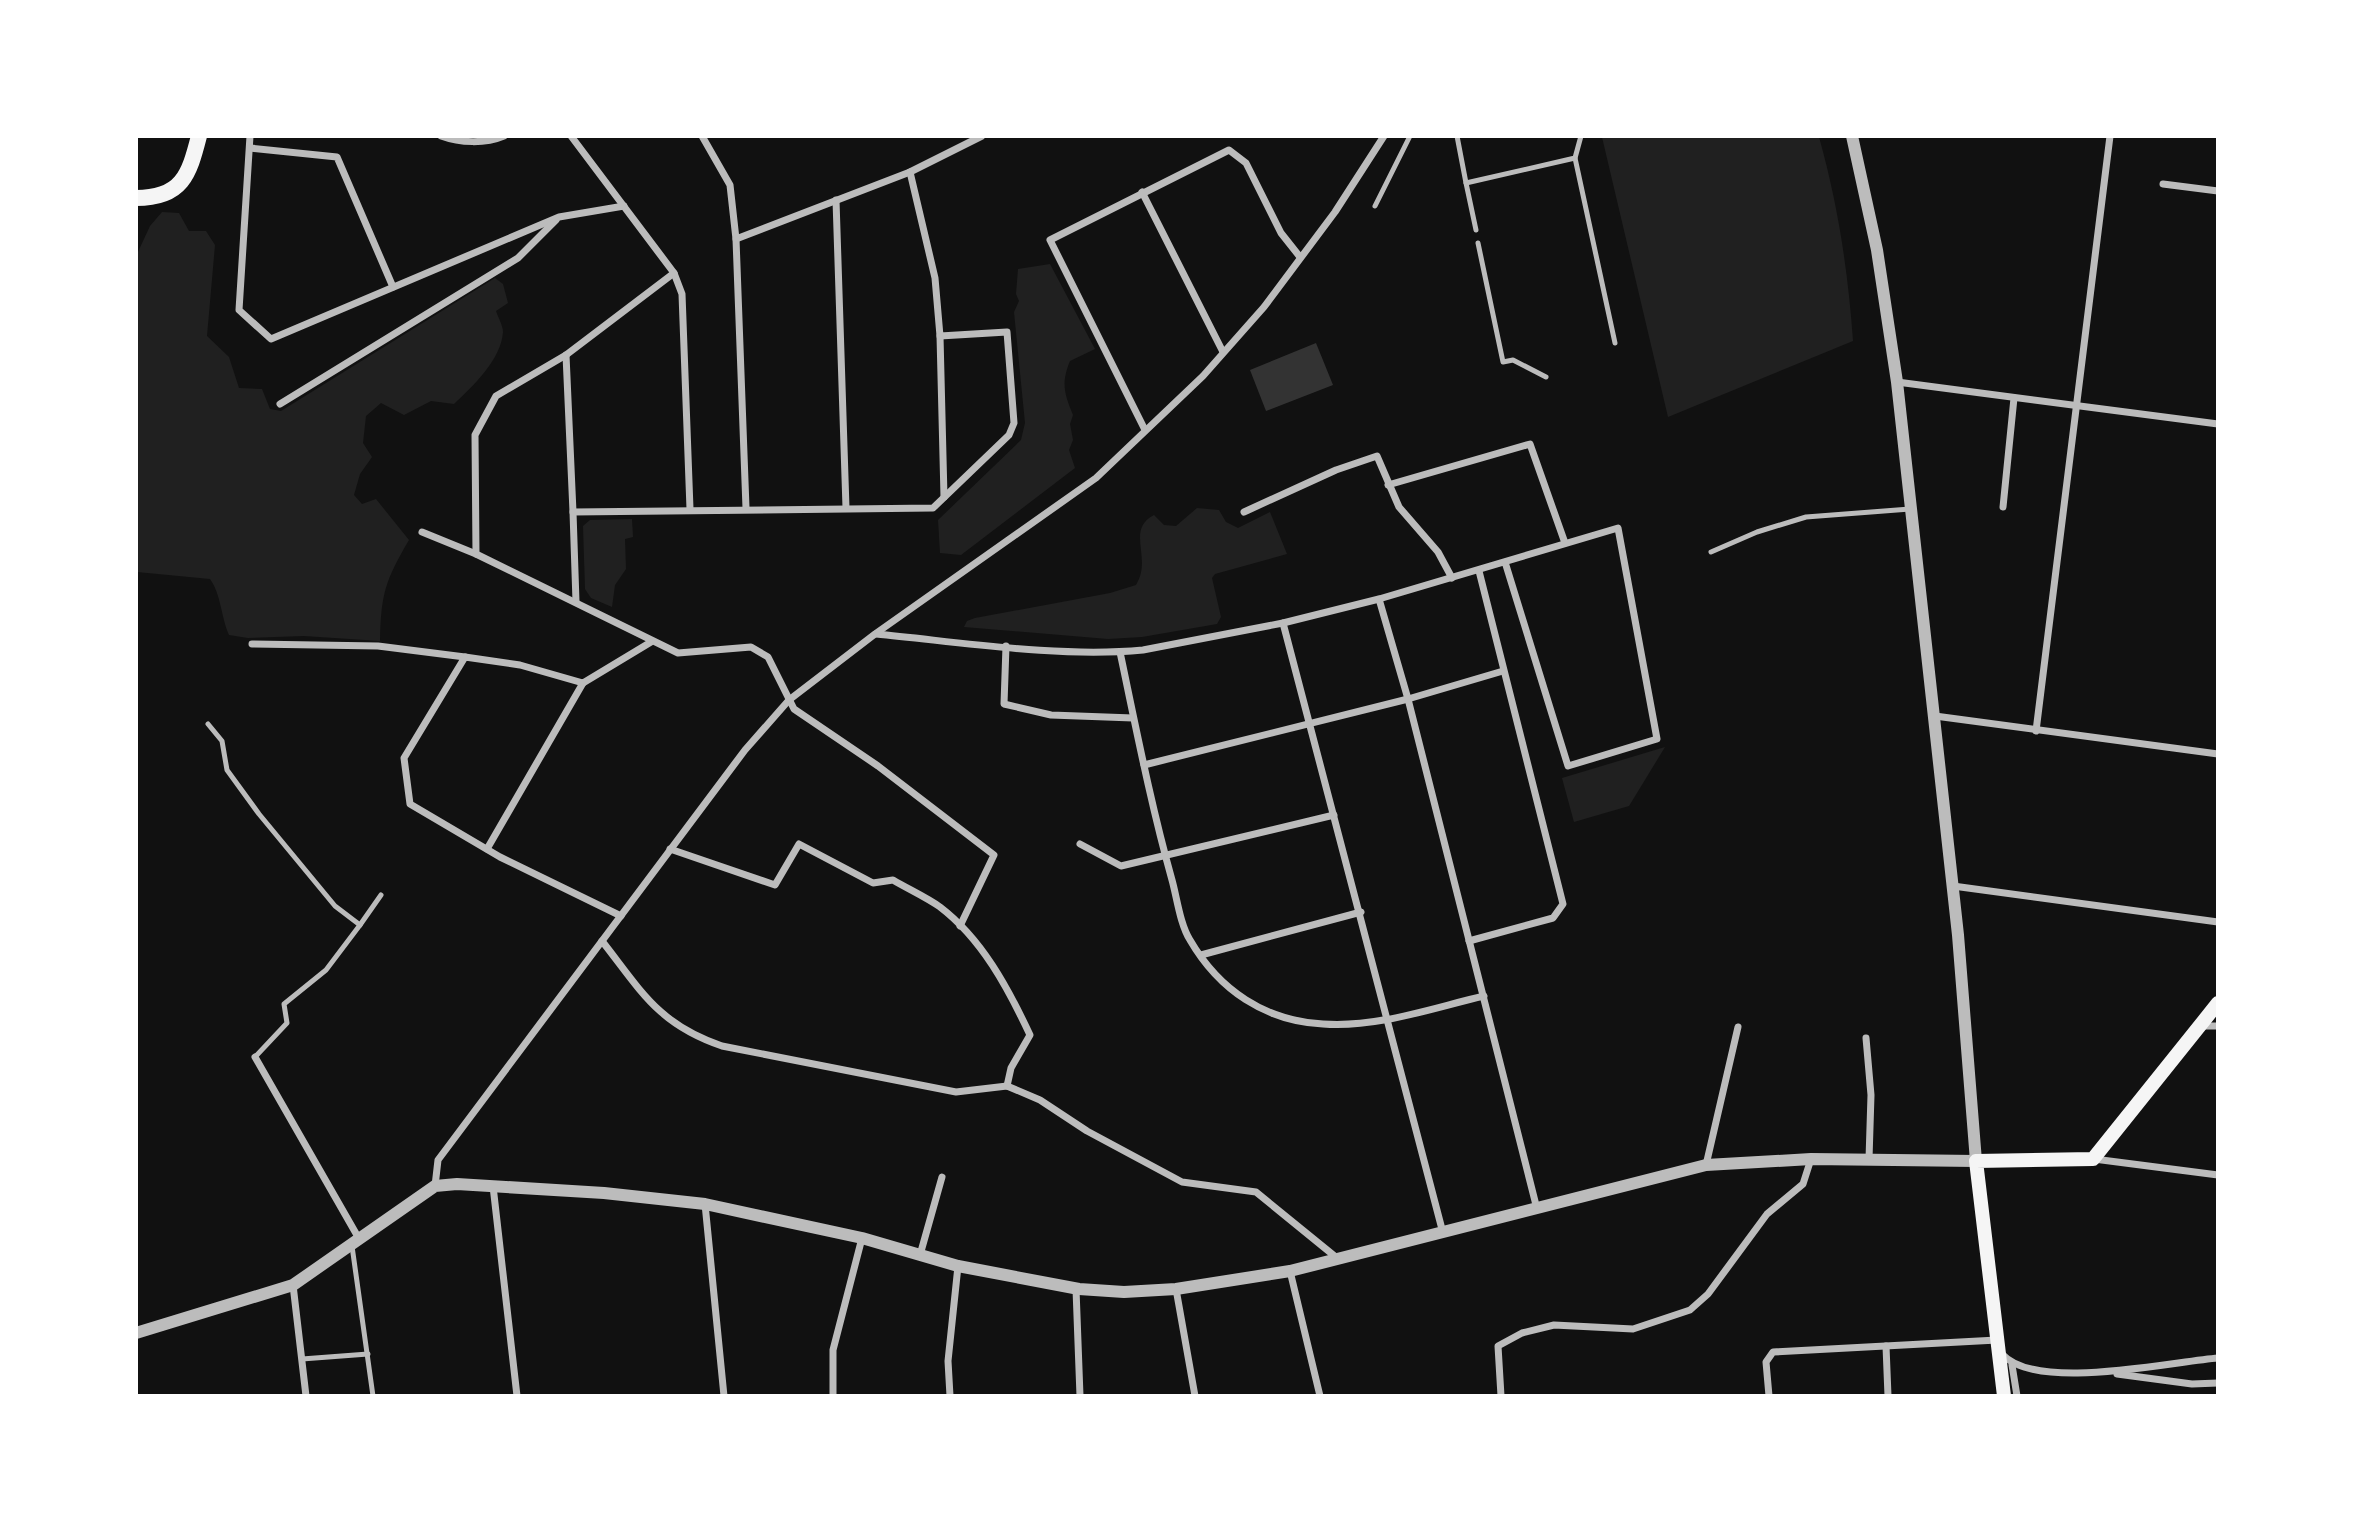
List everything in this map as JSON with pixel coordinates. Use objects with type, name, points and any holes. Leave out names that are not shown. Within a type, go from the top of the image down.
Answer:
[{"type":"main road","points":[[136,198],[166,195],[179,186],[190,169],[200,136]]},
{"type":"main road","points":[[2004,1395],[1976,1161],[2093,1159],[2217,1003]]},
{"type":"street","points":[[250,136],[239,310],[271,339],[559,217],[624,206]]},
{"type":"street","points":[[441,136],[452,140],[492,141],[504,136]]},
{"type":"street","points":[[571,136],[674,273],[682,294],[690,509]]},
{"type":"street","points":[[702,136],[730,185],[736,239],[746,508]]},
{"type":"street","points":[[736,239],[910,172],[982,136]]},
{"type":"street","points":[[435,1186],[438,1160],[670,849],[746,750],[789,700],[875,634],[1096,478],[1223,352],[1264,307],[1335,212],[1384,136]]},
{"type":"street","points":[[136,1332],[293,1285],[435,1186],[493,1186],[705,1204],[862,1238],[958,1266],[1076,1289],[1124,1293],[1176,1289],[1290,1270],[1443,1234],[1706,1165],[1811,1159],[1976,1161],[1953,886],[1897,382],[1877,250],[1852,136]]},
{"type":"street","points":[[2036,731],[2110,136]]},
{"type":"street","points":[[250,148],[337,157],[393,287]]},
{"type":"street","points":[[1145,430],[1050,240],[1229,150],[1247,163],[1281,233],[1300,257]]},
{"type":"street","points":[[910,172],[935,278],[940,336],[944,498]]},
{"type":"street","points":[[2164,184],[2217,191]]},
{"type":"street","points":[[1143,192],[1223,352]]},
{"type":"street","points":[[836,200],[846,508]]},
{"type":"street","points":[[279,404],[518,258],[559,217]]},
{"type":"street","points":[[476,554],[475,435],[496,396],[566,355],[674,273]]},
{"type":"street","points":[[573,512],[933,508],[1009,435],[1014,422],[1007,332],[940,336]]},
{"type":"street","points":[[566,355],[576,602]]},
{"type":"street","points":[[1897,382],[2217,424]]},
{"type":"street","points":[[2003,507],[2014,398]]},
{"type":"street","points":[[1388,485],[1530,444],[1565,543]]},
{"type":"street","points":[[1244,512],[1336,470],[1377,456],[1399,507],[1438,552],[1452,578]]},
{"type":"street","points":[[875,634],[1006,646],[1120,652],[1283,623],[1479,571],[1504,562],[1565,543],[1618,528],[1657,739],[1568,766],[1504,562]]},
{"type":"street","points":[[422,532],[476,554],[678,653],[751,647],[768,657],[794,709],[878,766],[993,855],[960,926]]},
{"type":"street","points":[[1469,941],[1553,918],[1563,904],[1479,571]]},
{"type":"street","points":[[1379,599],[1408,699],[1537,1209]]},
{"type":"street","points":[[1283,623],[1361,912],[1386,1019],[1443,1234]]},
{"type":"street","points":[[487,849],[583,683],[651,642]]},
{"type":"street","points":[[252,644],[378,646],[520,665],[583,683]]},
{"type":"street","points":[[1006,646],[1004,704],[1051,716],[1133,718]]},
{"type":"street","points":[[1120,652],[1166,858],[1188,939],[1227,988],[1254,1007],[1286,1018],[1322,1024],[1386,1019],[1484,996]]},
{"type":"street","points":[[465,657],[404,758],[410,804],[487,849],[621,916]]},
{"type":"street","points":[[1144,765],[1408,699],[1503,671]]},
{"type":"street","points":[[1935,716],[2217,754]]},
{"type":"street","points":[[1080,844],[1121,866],[1166,858],[1334,815]]},
{"type":"street","points":[[670,849],[775,885],[799,845],[873,883],[893,880],[939,907],[960,926],[988,959],[1010,992],[1030,1035],[1010,1068],[1007,1086]]},
{"type":"street","points":[[1953,886],[2217,922]]},
{"type":"street","points":[[1201,955],[1361,912]]},
{"type":"street","points":[[602,941],[666,1019],[679,1028],[722,1046],[956,1092],[1007,1086],[1040,1100],[1087,1131],[1181,1182],[1256,1192],[1339,1259]]},
{"type":"street","points":[[2200,1026],[2217,1026]]},
{"type":"street","points":[[1706,1165],[1738,1027]]},
{"type":"street","points":[[1866,1038],[1871,1095],[1869,1159]]},
{"type":"street","points":[[255,1057],[355,1240]]},
{"type":"street","points":[[1501,1395],[1498,1346],[1522,1333],[1554,1325],[1633,1329],[1690,1310],[1708,1294],[1767,1214],[1803,1184],[1811,1159]]},
{"type":"street","points":[[2093,1159],[2217,1175]]},
{"type":"street","points":[[920,1255],[942,1177]]},
{"type":"street","points":[[493,1186],[517,1395]]},
{"type":"street","points":[[705,1204],[724,1395]]},
{"type":"street","points":[[833,1395],[833,1350],[862,1238]]},
{"type":"street","points":[[950,1395],[948,1361],[958,1266]]},
{"type":"street","points":[[1290,1270],[1320,1395]]},
{"type":"street","points":[[293,1285],[306,1395]]},
{"type":"street","points":[[1076,1289],[1080,1395]]},
{"type":"street","points":[[1176,1289],[1195,1395]]},
{"type":"street","points":[[1886,1346],[1888,1395]]},
{"type":"street","points":[[1769,1395],[1766,1362],[1773,1352],[1886,1346],[1998,1346],[2012,1365],[2017,1395]]},
{"type":"street","points":[[2111,1373],[2217,1358]]},
{"type":"street","points":[[2012,1365],[2074,1373],[2111,1373],[2192,1384],[2217,1383]]},
{"type":"lane","points":[[1375,206],[1410,136]]},
{"type":"lane","points":[[1457,136],[1476,230]]},
{"type":"lane","points":[[1581,136],[1575,158],[1615,343]]},
{"type":"lane","points":[[1466,183],[1575,158]]},
{"type":"lane","points":[[1478,243],[1503,362],[1513,360],[1546,377]]},
{"type":"lane","points":[[1711,552],[1757,532],[1806,517],[1910,509]]},
{"type":"lane","points":[[208,724],[222,741],[227,769],[259,814],[335,906],[360,925]]},
{"type":"lane","points":[[255,1057],[287,1023],[284,1004],[326,971],[381,895]]},
{"type":"lane","points":[[355,1240],[373,1395]]},
{"type":"lane","points":[[302,1359],[368,1354]]},
{"type":"shaded area","points":[[1602,137],[1819,137],[1841,238],[1853,341],[1668,417]]},
{"type":"shaded area","points":[[162,212],[179,213],[189,231],[206,231],[215,245],[207,336],[229,357],[239,388],[262,389],[270,409],[281,411],[495,278],[503,284],[508,303],[496,311],[503,330],[497,353],[485,372],[454,404],[431,401],[404,415],[381,403],[366,416],[363,443],[372,457],[360,474],[354,495],[362,504],[376,499],[409,540],[394,566],[386,588],[380,641],[304,636],[248,638],[229,635],[210,579],[137,572],[137,254],[150,226]]},
{"type":"shaded area","points":[[1050,264],[1095,349],[1070,361],[1065,376],[1066,394],[1073,415],[1070,424],[1073,440],[1069,450],[1075,468],[961,555],[940,553],[938,520],[1021,440],[1025,423],[1014,312],[1019,301],[1016,294],[1018,269]]},
{"type":"shaded area","points":[[1316,343],[1333,385],[1266,411],[1250,370]]},
{"type":"shaded area","points":[[1197,508],[1219,510],[1226,522],[1238,528],[1270,512],[1287,554],[1215,574],[1212,578],[1221,617],[1217,624],[1142,637],[1108,639],[964,627],[967,621],[975,618],[1110,593],[1136,585],[1142,565],[1141,528],[1146,521],[1154,515],[1164,525],[1176,526]]},
{"type":"shaded area","points":[[632,519],[633,537],[625,539],[626,569],[615,585],[612,607],[591,598],[585,589],[583,526],[590,520]]},
{"type":"shaded area","points":[[1665,747],[1629,806],[1574,822],[1562,778]]}]
